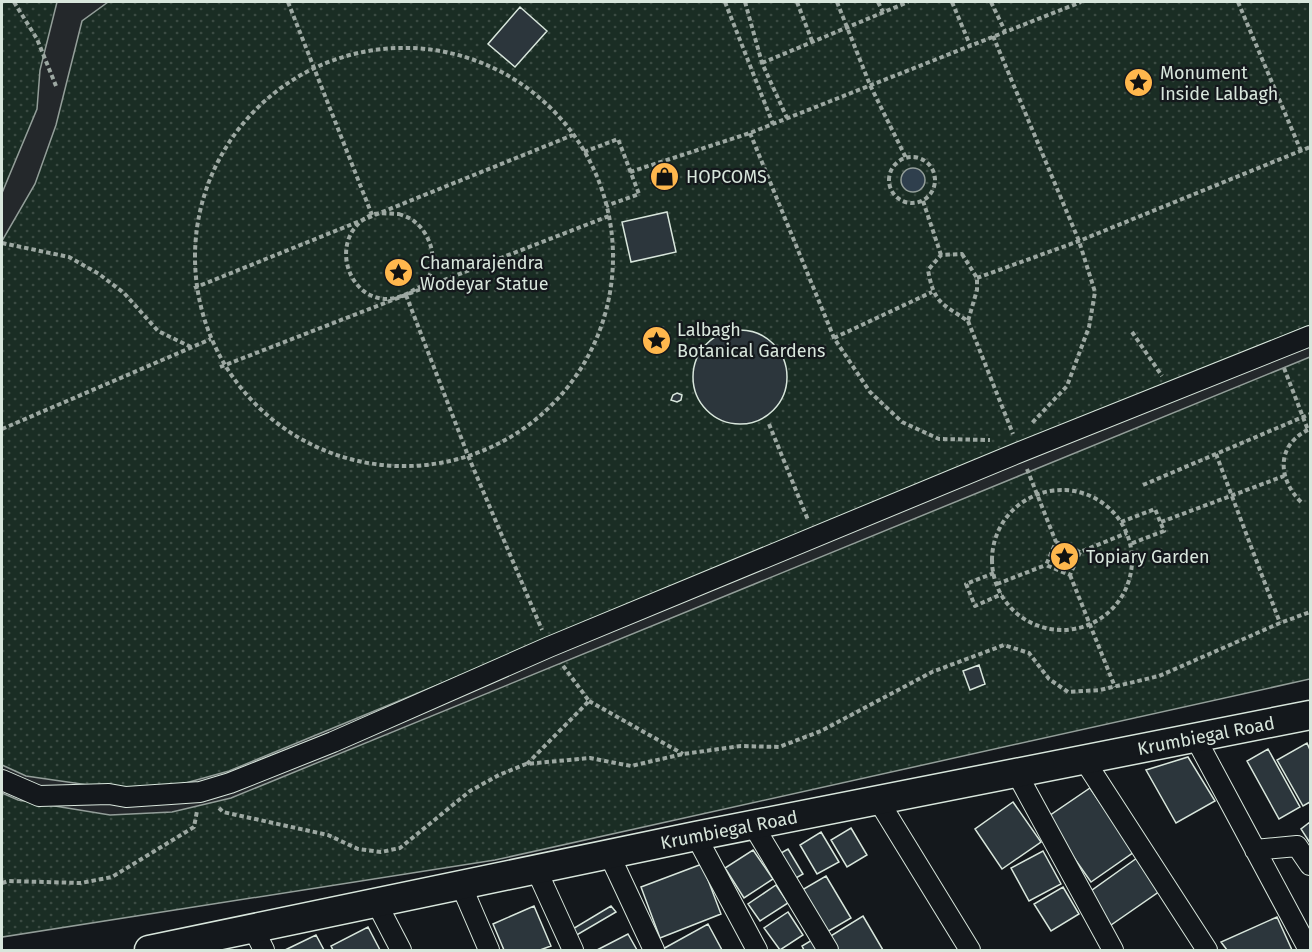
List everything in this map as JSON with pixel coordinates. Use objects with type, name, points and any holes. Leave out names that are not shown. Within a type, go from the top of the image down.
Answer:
[{"type":"main road","name":"Krumbiegal Road","points":[[151,950],[259,940],[376,902],[1083,758],[1196,739],[1311,715]]},
{"type":"street","points":[[2,780],[39,795],[109,794],[126,797],[200,792],[230,783],[333,742],[549,647],[815,537],[1017,444],[1170,392],[1311,336]]},
{"type":"street","points":[[1196,739],[1309,951]]},
{"type":"street","points":[[1083,758],[1207,951]]},
{"type":"street","points":[[1016,772],[1113,951]]},
{"type":"street","points":[[878,800],[970,951]]},
{"type":"street","points":[[753,825],[828,951]]},
{"type":"street","points":[[696,836],[757,951]]},
{"type":"street","points":[[1255,849],[1297,846],[1311,865]]},
{"type":"street","points":[[609,855],[654,951]]},
{"type":"street","points":[[536,869],[573,951]]},
{"type":"street","points":[[460,885],[489,951]]},
{"type":"street","points":[[376,902],[401,951]]},
{"type":"path","points":[[14,2],[37,39],[56,86]]},
{"type":"path","points":[[288,2],[372,215]]},
{"type":"path","points":[[725,2],[773,124]]},
{"type":"path","points":[[746,2],[762,63],[787,118]]},
{"type":"path","points":[[797,2],[812,41]]},
{"type":"path","points":[[837,2],[870,85],[906,158]]},
{"type":"path","points":[[878,2],[883,12]]},
{"type":"path","points":[[762,63],[908,2]]},
{"type":"path","points":[[952,2],[970,45]]},
{"type":"path","points":[[991,2],[1005,31]]},
{"type":"path","points":[[630,172],[750,133],[1081,2]]},
{"type":"path","points":[[1238,2],[1301,151]]},
{"type":"path","points":[[993,36],[1078,241],[1095,292],[1089,327],[1067,386],[1050,406],[1027,426]]},
{"type":"path","points":[[393,47],[447,52],[499,70],[522,84],[562,121],[584,152],[603,191],[613,242],[614,267],[611,293],[597,342],[585,365],[566,392],[536,422],[515,437],[492,449],[469,458],[405,465],[357,460],[318,447],[281,426],[220,367],[194,288],[196,236],[203,195],[218,160],[242,124],[274,92],[315,67],[340,57],[393,47]]},
{"type":"path","points":[[750,133],[834,338],[870,392],[902,422],[939,439],[997,440]]},
{"type":"path","points":[[194,288],[573,135]]},
{"type":"path","points":[[584,152],[618,139],[639,194],[606,206]]},
{"type":"path","points":[[977,278],[1078,241],[1311,147]]},
{"type":"path","points":[[906,158],[920,159],[932,168],[935,183],[933,190],[923,201],[908,203],[895,196],[891,189],[889,181],[893,167],[906,158]]},
{"type":"path","points":[[923,201],[941,255]]},
{"type":"path","points":[[399,214],[414,221],[427,234],[433,253],[431,269],[424,284],[406,295],[389,300],[366,294],[354,283],[347,266],[347,246],[356,228],[372,215],[399,214]]},
{"type":"path","points":[[220,367],[609,216]]},
{"type":"path","points":[[2,243],[69,257],[99,274],[124,293],[158,331],[191,348]]},
{"type":"path","points":[[968,321],[977,290],[977,278],[962,254],[941,255],[927,270],[932,292],[944,305],[968,321],[1056,542],[1047,565]]},
{"type":"path","points":[[834,338],[932,292]]},
{"type":"path","points":[[406,295],[469,458],[549,647],[590,701],[682,753]]},
{"type":"path","points":[[1132,332],[1153,361],[1170,392]]},
{"type":"path","points":[[2,429],[211,339]]},
{"type":"path","points":[[1284,368],[1309,430],[1298,436],[1290,445],[1285,456],[1284,476],[1291,492],[1301,502]]},
{"type":"path","points":[[1143,485],[1311,414]]},
{"type":"path","points":[[769,424],[815,537]]},
{"type":"path","points":[[1017,444],[1020,431]]},
{"type":"path","points":[[1005,438],[1017,444]]},
{"type":"path","points":[[1216,454],[1280,623]]},
{"type":"path","points":[[1161,522],[1284,476]]},
{"type":"path","points":[[1064,490],[1077,492],[1102,502],[1121,522],[1127,533],[1130,544],[1131,572],[1124,592],[1112,609],[1090,624],[1065,630],[1040,626],[1018,614],[997,584],[994,573],[994,549],[1001,526],[1017,507],[1037,495],[1064,490]]},
{"type":"path","points":[[1121,522],[1155,509],[1161,522],[1164,531],[1130,544]]},
{"type":"path","points":[[1070,575],[1080,552],[1127,533]]},
{"type":"path","points":[[1056,542],[1080,552]]},
{"type":"path","points":[[997,584],[1047,565],[1070,575],[1115,687]]},
{"type":"path","points":[[994,573],[966,584],[975,606],[1002,594]]},
{"type":"path","points":[[200,792],[223,812],[328,835],[358,849],[381,852],[400,848],[470,791],[499,774],[526,764],[590,758],[631,766],[682,753],[741,746],[779,747],[821,731],[932,672],[1004,645],[1029,653],[1049,679],[1068,692],[1115,687],[1159,676],[1280,623],[1311,612]]},
{"type":"path","points":[[526,764],[590,701]]},
{"type":"path","points":[[2,883],[9,881],[81,883],[112,877],[195,827],[200,792]]},
{"type":"green space","name":"Lalbagh Botanical Gardens","points":[[2,2],[1310,2],[1310,679],[495,860],[2,937]]},
{"type":"shaded area","points":[[57,2],[108,2],[82,21],[56,125],[35,184],[2,241],[2,193],[37,109],[40,70]]},
{"type":"shaded area","points":[[1310,325],[1310,357],[231,798],[172,812],[110,815],[18,800],[2,793],[2,765],[26,776],[116,789],[182,784],[229,771]]},
{"type":"water","points":[[913,168],[922,171],[925,180],[922,189],[913,192],[904,189],[901,180],[904,171]]},
{"type":"building","points":[[520,7],[547,31],[515,67],[488,44]]},
{"type":"building","points":[[667,212],[676,252],[631,262],[622,222]]},
{"type":"building","points":[[740,330],[758,334],[773,344],[783,359],[787,377],[783,395],[773,410],[758,420],[740,424],[722,420],[707,410],[697,395],[693,377],[697,359],[707,344],[722,334]]},
{"type":"building","points":[[677,393],[682,395],[681,400],[677,402],[671,400],[673,395]]},
{"type":"building","points":[[979,665],[985,684],[970,690],[963,671]]},
{"type":"building","points":[[1307,743],[1310,750],[1310,802],[1303,806],[1277,760]]},
{"type":"building","points":[[1268,749],[1300,807],[1279,819],[1247,761]]},
{"type":"building","points":[[1188,757],[1215,801],[1176,823],[1146,770]]},
{"type":"building","points":[[1090,788],[1134,852],[1091,882],[1046,818]]},
{"type":"building","points":[[1013,802],[1041,842],[1002,869],[975,829]]},
{"type":"building","points":[[1310,822],[1310,843],[1301,829]]},
{"type":"building","points":[[851,828],[867,855],[847,867],[831,840]]},
{"type":"building","points":[[821,832],[839,862],[817,874],[800,845]]},
{"type":"building","points":[[788,849],[803,874],[789,882],[774,857]]},
{"type":"building","points":[[753,850],[773,879],[744,898],[725,868]]},
{"type":"building","points":[[1043,851],[1061,884],[1029,901],[1011,868]]},
{"type":"building","points":[[1137,858],[1160,891],[1111,925],[1088,893]]},
{"type":"building","points":[[702,864],[721,914],[660,938],[641,887]]},
{"type":"building","points":[[826,876],[851,918],[827,932],[802,890]]},
{"type":"building","points":[[776,885],[788,903],[760,921],[748,904]]},
{"type":"building","points":[[1063,887],[1079,914],[1051,931],[1034,904]]},
{"type":"building","points":[[534,906],[551,946],[540,950],[504,950],[493,924]]},
{"type":"building","points":[[611,906],[616,912],[575,936],[571,930]]},
{"type":"building","points":[[788,912],[803,935],[780,950],[764,928]]},
{"type":"building","points":[[863,916],[883,950],[837,950],[829,937]]},
{"type":"building","points":[[1277,917],[1292,950],[1227,950],[1221,942]]},
{"type":"building","points":[[708,924],[722,950],[661,950]]},
{"type":"building","points":[[368,927],[380,950],[333,950],[331,946]]},
{"type":"building","points":[[628,934],[637,950],[597,950]]},
{"type":"building","points":[[316,935],[324,950],[285,950]]},
{"type":"building","points":[[812,940],[819,950],[804,950],[802,946]]},
{"type":"place","name":"Monument Inside Lalbagh","points":[[1139,83]]},
{"type":"place","name":"HOPCOMS","points":[[665,177]]},
{"type":"place","name":"Chamarajendra Wodeyar Statue","points":[[399,273]]},
{"type":"place","name":"Lalbagh Botanical Gardens","points":[[656,340]]},
{"type":"place","name":"Topiary Garden","points":[[1065,557]]}]
